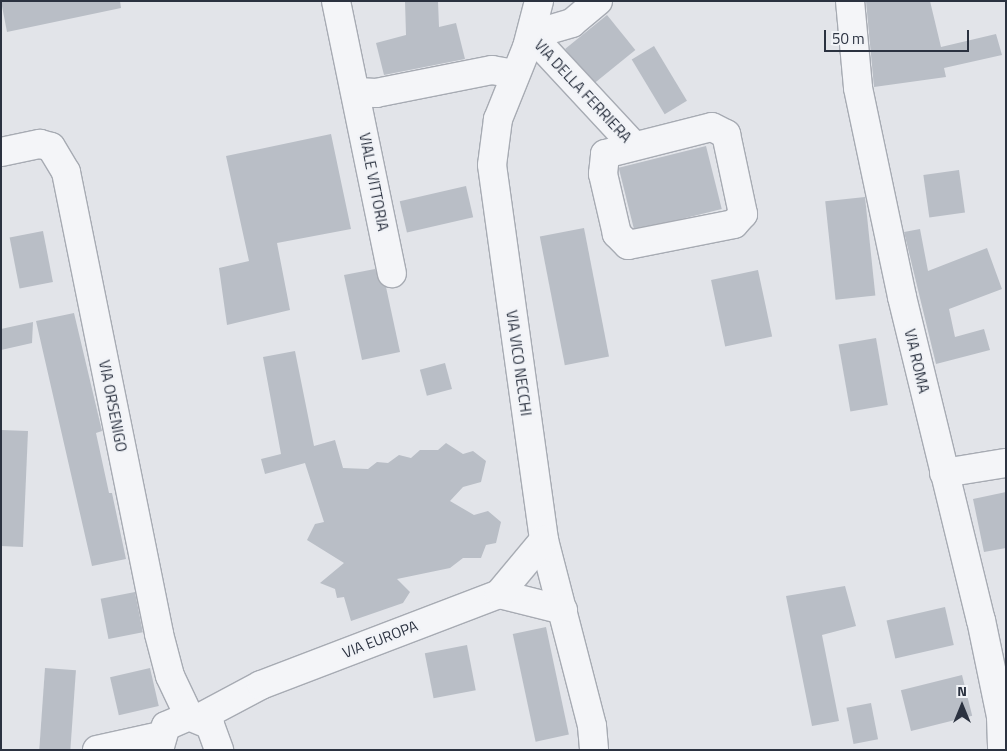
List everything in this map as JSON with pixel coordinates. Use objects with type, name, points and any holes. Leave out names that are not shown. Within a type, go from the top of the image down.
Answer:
[{"type":"street","name":"VIALE VITTORIA","points":[[336,1],[357,92],[392,273]]},
{"type":"street","name":"VIA VICO NECCHI","points":[[539,1],[531,35],[494,134],[492,165],[544,540],[563,610],[593,738],[606,750]]},
{"type":"street","points":[[531,35],[572,23],[598,1]]},
{"type":"street","name":"VIA ROMA","points":[[850,1],[858,88],[1001,718],[1002,750]]},
{"type":"street","name":"VIA DELLA FERRIERA","points":[[531,35],[634,146]]},
{"type":"street","points":[[357,92],[376,93],[492,70],[515,74]]},
{"type":"street","name":"VIA DELLA FERRIERA","points":[[712,127],[726,134],[743,214],[734,224],[628,245],[617,234],[603,174],[605,154],[634,146],[712,127]]},
{"type":"street","name":"VIA ORSENIGO","points":[[1,152],[40,144],[51,147],[66,172],[170,676],[187,733]]},
{"type":"street","points":[[944,473],[1006,463]]},
{"type":"street","name":"VIA EUROPA","points":[[187,733],[261,685],[499,594],[544,540]]},
{"type":"street","points":[[499,594],[563,610]]},
{"type":"street","points":[[990,750],[1001,718]]},
{"type":"street","points":[[97,750],[187,733]]},
{"type":"building","points":[[1,1],[120,1],[121,8],[7,32]]},
{"type":"building","points":[[405,1],[438,1],[439,27],[456,23],[465,59],[384,75],[376,43],[406,35]]},
{"type":"building","points":[[866,1],[930,1],[941,47],[996,34],[1002,55],[944,68],[946,77],[874,87]]},
{"type":"building","points":[[607,15],[635,50],[593,84],[565,49]]},
{"type":"building","points":[[654,46],[687,101],[665,114],[632,59]]},
{"type":"building","points":[[331,134],[351,229],[277,243],[290,310],[227,325],[219,268],[249,261],[226,156]]},
{"type":"building","points":[[706,146],[722,209],[634,231],[619,168]]},
{"type":"building","points":[[959,170],[965,213],[929,218],[923,175]]},
{"type":"building","points":[[466,186],[473,217],[407,232],[400,201]]},
{"type":"building","points":[[865,197],[875,295],[836,300],[825,201]]},
{"type":"building","points":[[584,228],[609,357],[565,365],[540,237]]},
{"type":"building","points":[[920,229],[928,271],[987,248],[1002,289],[949,309],[955,337],[984,329],[990,350],[936,364],[904,232]]},
{"type":"building","points":[[43,231],[53,282],[20,289],[10,237]]},
{"type":"building","points":[[375,269],[386,287],[400,352],[362,360],[344,275]]},
{"type":"building","points":[[758,270],[772,337],[725,346],[711,280]]},
{"type":"building","points":[[74,313],[102,431],[96,433],[109,493],[112,493],[126,559],[92,566],[36,321]]},
{"type":"building","points":[[33,322],[32,343],[1,350],[1,329]]},
{"type":"building","points":[[876,338],[888,405],[850,412],[839,345]]},
{"type":"building","points":[[295,351],[314,446],[335,440],[343,468],[368,469],[377,462],[388,463],[399,455],[411,458],[420,450],[438,450],[446,443],[463,454],[473,451],[486,461],[481,482],[463,487],[450,501],[474,515],[488,511],[501,522],[496,543],[486,545],[481,558],[463,558],[450,568],[397,579],[410,592],[403,603],[351,621],[344,597],[337,598],[335,589],[320,583],[344,563],[307,540],[315,524],[324,522],[305,463],[265,474],[261,459],[281,454],[263,357]]},
{"type":"building","points":[[445,363],[452,389],[427,396],[420,370]]},
{"type":"building","points":[[1,430],[28,431],[23,547],[1,546]]},
{"type":"building","points":[[1006,492],[1006,548],[984,552],[973,499]]},
{"type":"building","points":[[845,586],[856,626],[822,635],[839,721],[812,726],[786,596]]},
{"type":"building","points":[[135,592],[143,632],[108,639],[101,599]]},
{"type":"building","points":[[945,607],[954,645],[895,658],[887,620]]},
{"type":"building","points":[[546,627],[569,735],[536,742],[513,634]]},
{"type":"building","points":[[467,645],[476,690],[434,698],[425,653]]},
{"type":"building","points":[[45,668],[76,670],[70,750],[39,750]]},
{"type":"building","points":[[150,668],[159,706],[119,715],[110,677]]},
{"type":"building","points":[[962,675],[972,716],[911,731],[901,690]]},
{"type":"building","points":[[871,703],[878,739],[854,744],[846,708]]}]
